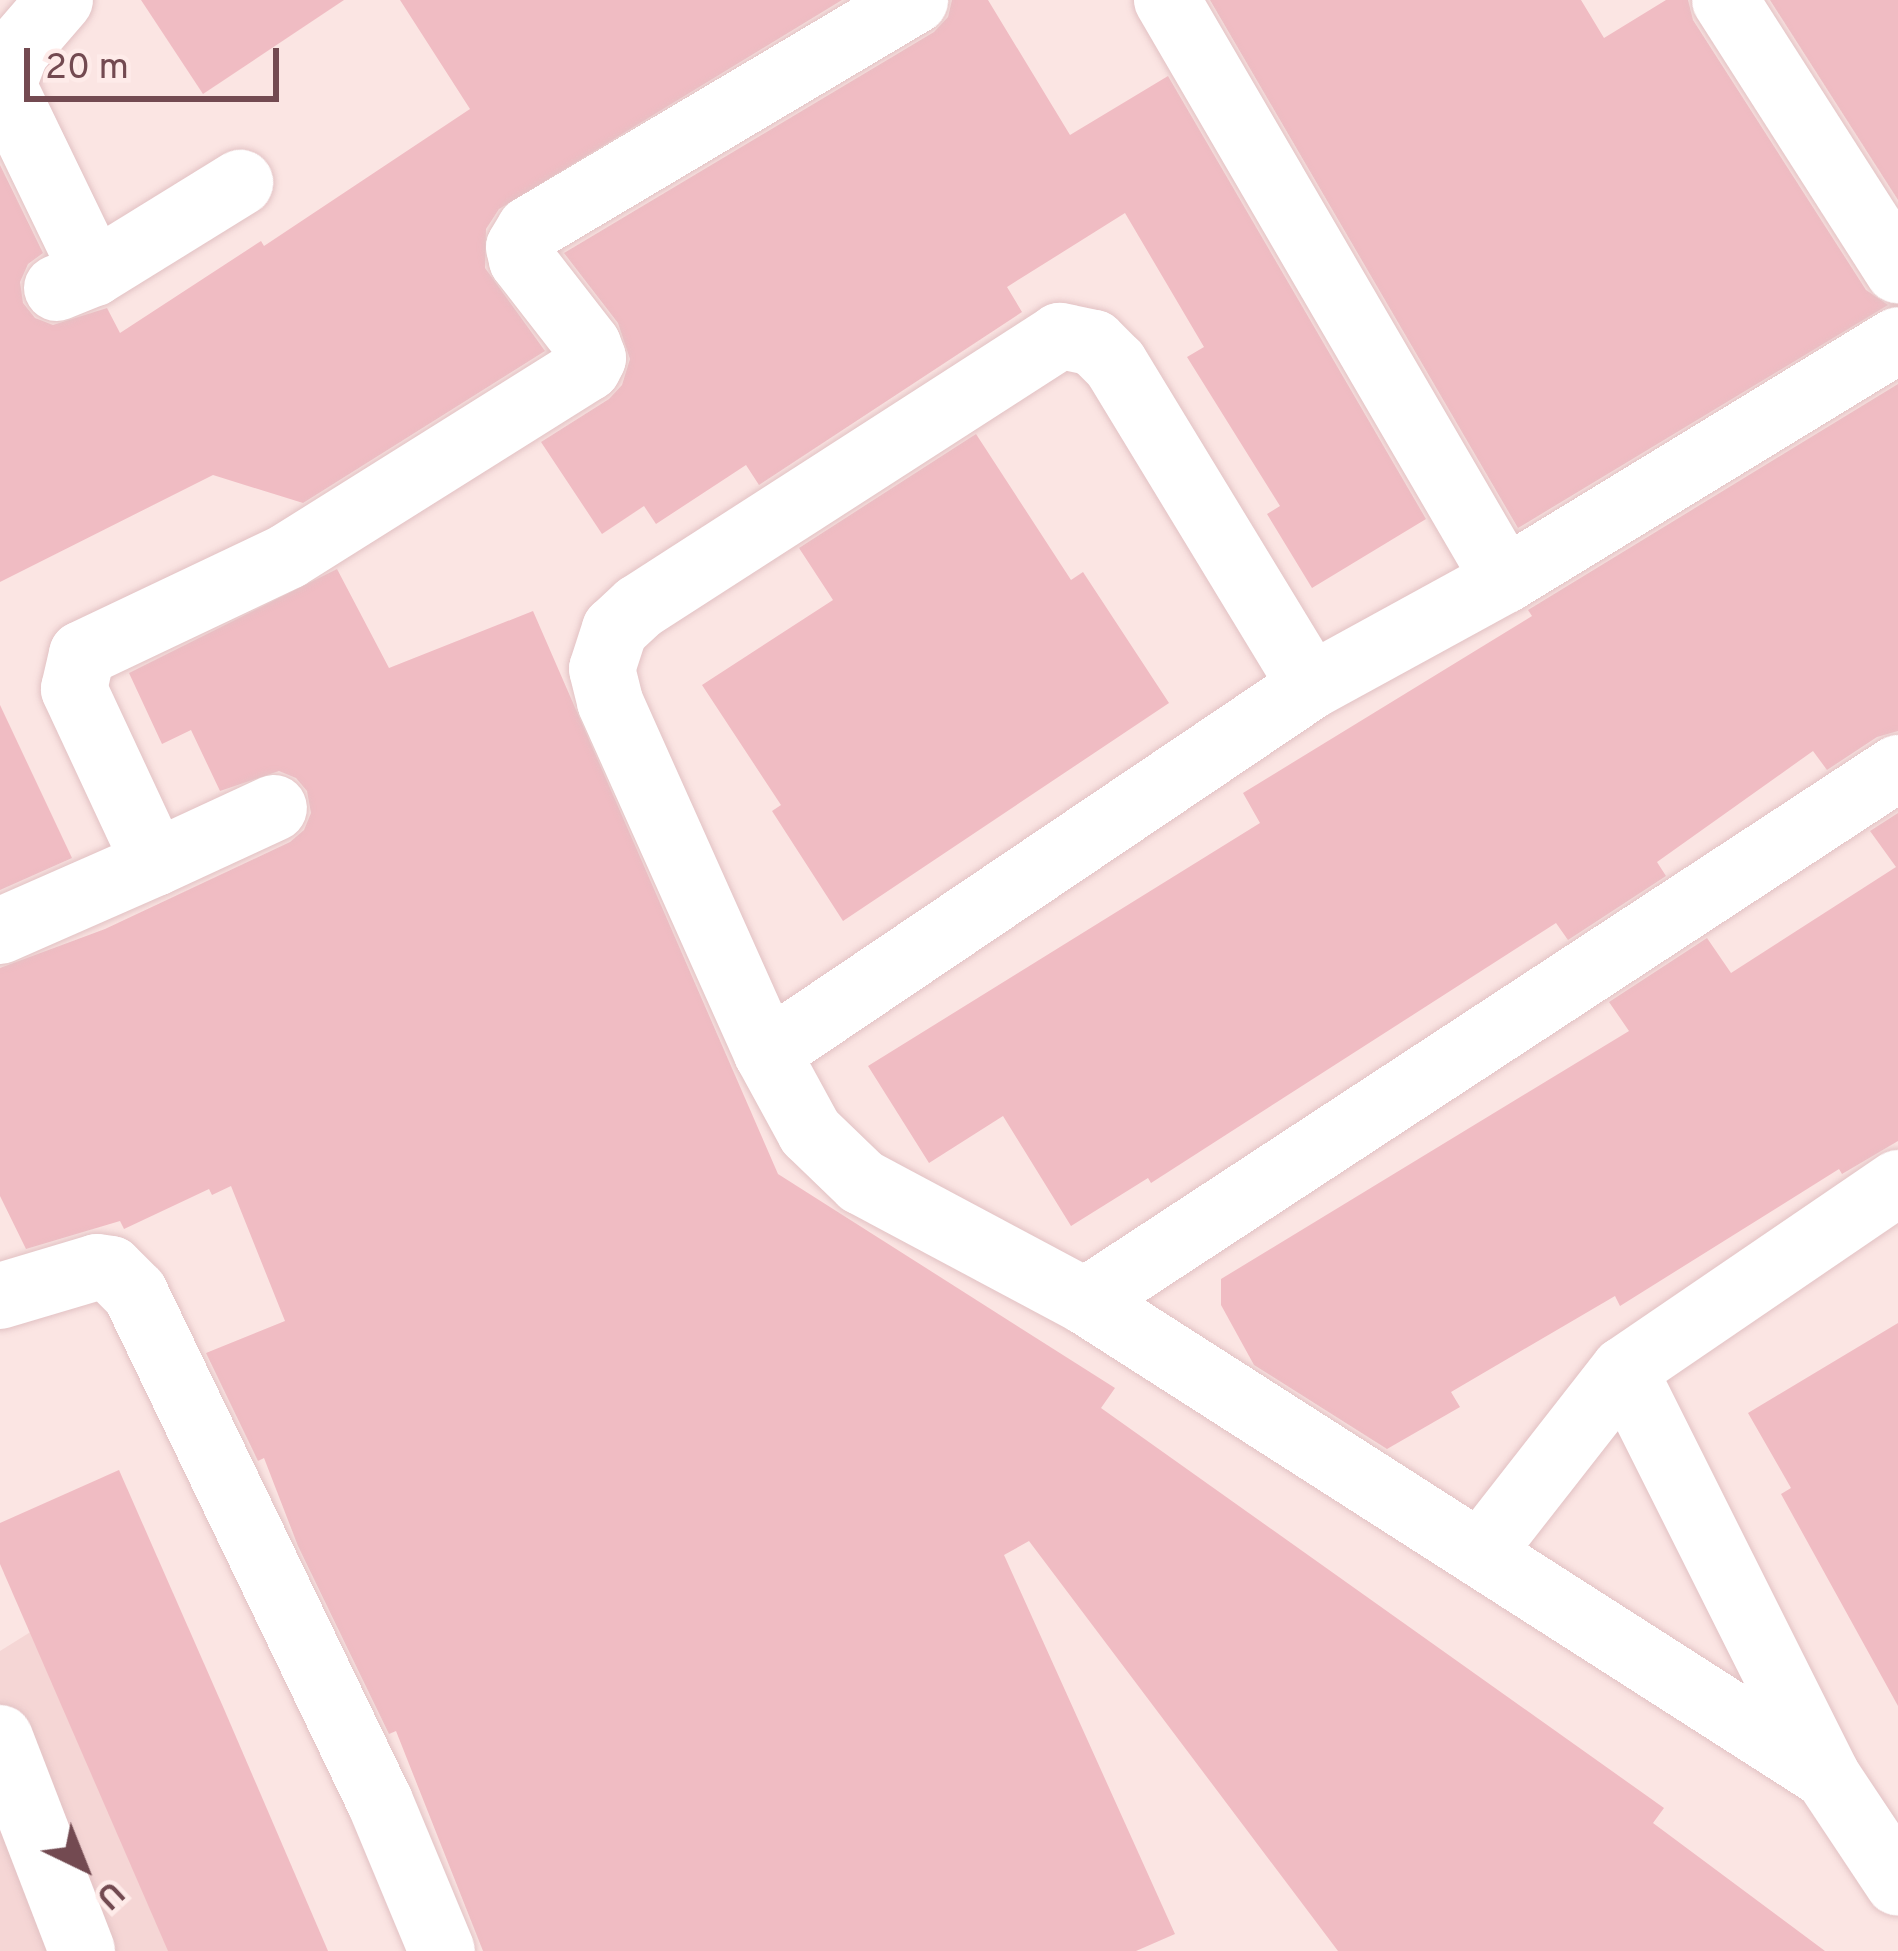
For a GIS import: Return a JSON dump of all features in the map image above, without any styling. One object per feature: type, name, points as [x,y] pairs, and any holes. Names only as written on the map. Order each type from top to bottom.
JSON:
[{"type":"street","points":[[60,0],[16,51],[3,85],[75,280],[240,183]]},
{"type":"street","points":[[155,863],[74,689],[82,654],[288,556],[588,368],[593,358],[588,345],[522,260],[519,247],[530,229],[915,0]]},
{"type":"street","points":[[1167,0],[1505,580]]},
{"type":"street","points":[[1725,0],[1898,270]]},
{"type":"street","points":[[1311,686],[1115,364],[1094,343],[1060,336],[639,607],[615,629],[604,649],[602,669],[610,702],[767,1054],[810,1132],[862,1182],[1085,1300],[1827,1776]]},
{"type":"street","points":[[767,1054],[1311,686],[1505,580],[1898,340]]},
{"type":"street","points":[[1085,1300],[1898,768]]},
{"type":"street","points":[[0,931],[274,808]]},
{"type":"street","points":[[1480,1555],[1624,1370],[1898,1183]]},
{"type":"street","points":[[0,1296],[97,1267],[111,1269],[135,1293],[370,1780],[442,1951]]},
{"type":"street","points":[[1624,1370],[1827,1776],[1898,1883]]},
{"type":"street","points":[[0,1738],[82,1951]]},
{"type":"shaded area","points":[[106,1585],[285,1951],[0,1951],[0,1651]]},
{"type":"building","points":[[141,0],[344,0],[203,94]]},
{"type":"building","points":[[400,0],[842,0],[499,209],[486,229],[485,268],[545,351],[303,503],[213,475],[0,582],[0,165],[43,253],[28,264],[20,282],[23,303],[35,318],[53,325],[107,308],[120,333],[261,241],[264,246],[470,109]]},
{"type":"building","points":[[952,0],[988,0],[1070,135],[1168,76],[1426,519],[1312,588],[1267,514],[1280,506],[1187,357],[1204,347],[1125,213],[1007,287],[1022,312],[759,485],[746,465],[656,524],[644,506],[602,534],[541,442],[609,399],[622,385],[630,359],[618,323],[564,253],[934,32],[948,17]]},
{"type":"building","points":[[1210,0],[1581,0],[1604,38],[1666,0],[1688,0],[1693,20],[1866,290],[1888,305],[1518,528]]},
{"type":"building","points":[[1770,0],[1898,0],[1898,200]]},
{"type":"building","points":[[1898,384],[1898,731],[1877,737],[1827,770],[1813,751],[1657,862],[1666,876],[1568,940],[1556,923],[1151,1183],[1148,1178],[1071,1226],[1003,1116],[929,1163],[868,1066],[1260,823],[1243,793],[1532,616],[1528,610]]},
{"type":"building","points":[[976,434],[1071,580],[1083,572],[1169,703],[843,921],[772,811],[781,805],[702,685],[833,600],[799,548]]},
{"type":"building","points":[[337,569],[389,668],[533,611],[778,1174],[1115,1388],[1101,1408],[1664,1808],[1653,1823],[1825,1951],[1338,1951],[1029,1541],[1004,1555],[1175,1934],[1136,1951],[483,1951],[396,1731],[389,1734],[298,1546],[264,1458],[258,1461],[206,1353],[285,1321],[231,1186],[212,1195],[209,1189],[124,1229],[120,1221],[26,1249],[0,1196],[0,968],[105,929],[290,842],[304,830],[311,813],[307,791],[296,778],[279,771],[220,791],[191,730],[162,744],[129,673]]},
{"type":"building","points":[[0,705],[72,858],[0,890]]},
{"type":"building","points":[[1898,813],[1898,1141],[1842,1174],[1839,1169],[1620,1306],[1615,1296],[1451,1392],[1460,1407],[1387,1449],[1254,1365],[1221,1305],[1221,1279],[1629,1031],[1609,1002],[1707,938],[1731,973],[1896,867],[1870,831]]},
{"type":"building","points":[[1898,1323],[1898,1706],[1781,1494],[1791,1488],[1748,1413]]},
{"type":"building","points":[[119,1470],[328,1951],[168,1951],[0,1564],[0,1523]]}]
